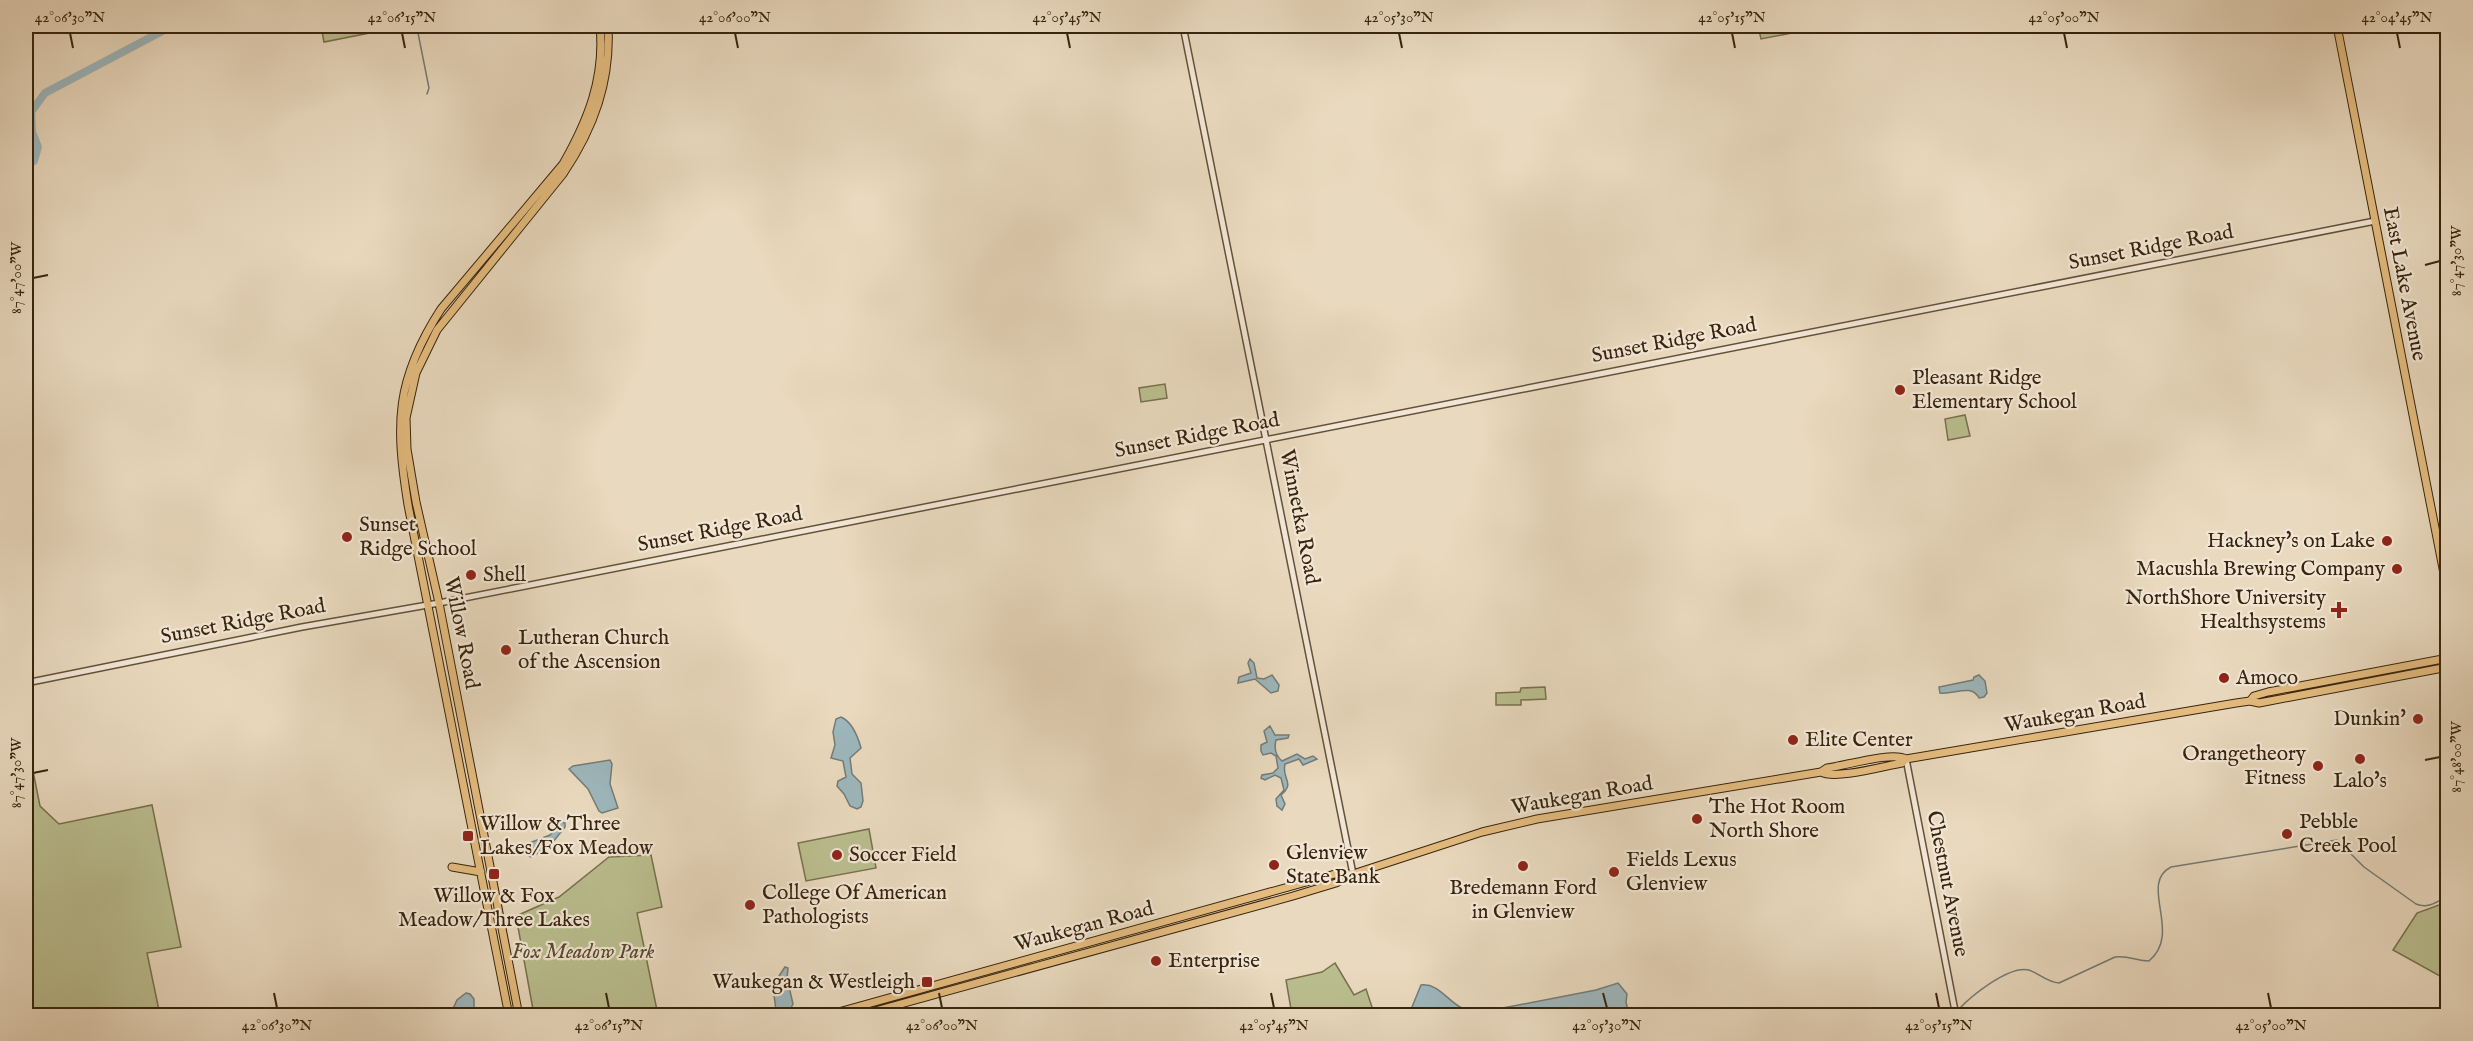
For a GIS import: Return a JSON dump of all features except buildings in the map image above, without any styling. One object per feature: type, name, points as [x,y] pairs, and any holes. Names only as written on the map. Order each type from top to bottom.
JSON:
[{"type":"main road","name":"Willow Road","points":[[509,1016],[408,505],[400,458],[399,411],[408,376],[421,344],[441,309],[562,164],[578,138],[593,103],[600,63],[600,26]]},
{"type":"main road","name":"Willow Road","points":[[519,1016],[407,449],[406,418],[416,373],[437,330],[580,150],[598,109],[605,84],[609,42],[608,26]]},
{"type":"main road","name":"East Lake Avenue","points":[[2337,26],[2447,585],[2448,605]]},
{"type":"main road","name":"Waukegan Road","points":[[2250,701],[2254,696],[2268,692],[2439,660],[2448,656]]},
{"type":"main road","name":"Waukegan Road","points":[[857,1016],[1293,896],[1482,832],[1537,819],[1821,772],[1827,768],[1888,758],[1901,756],[1906,759],[2250,701],[2259,703],[2445,668]]},
{"type":"main road","points":[[452,867],[481,872]]},
{"type":"main road","name":"Waukegan Road","points":[[824,1016],[1335,874],[1353,874]]},
{"type":"main road","points":[[1011,964],[1014,973]]},
{"type":"street","name":"Winnetka Road","points":[[1183,26],[1353,874]]},
{"type":"street","name":"Sunset Ridge Road","points":[[26,683],[2375,221]]},
{"type":"street","name":"Chestnut Avenue","points":[[1906,759],[1956,1016]]},
{"type":"green space","points":[[321,26],[405,26],[324,42]]},
{"type":"green space","points":[[1758,26],[1828,26],[1761,39]]},
{"type":"green space","points":[[1165,384],[1167,398],[1141,402],[1139,388]]},
{"type":"green space","points":[[1965,415],[1970,436],[1948,440],[1945,419]]},
{"type":"green space","points":[[1545,687],[1546,699],[1521,700],[1521,705],[1496,705],[1496,693],[1520,692],[1521,688]]},
{"type":"green space","points":[[26,736],[40,806],[59,824],[152,805],[181,947],[147,953],[160,1015],[26,1015]]},
{"type":"green space","name":"Soccer Field","points":[[869,829],[876,868],[806,881],[798,843]]},
{"type":"green space","name":"Fox Meadow Park","points":[[651,855],[662,907],[637,913],[658,1015],[534,1015],[516,916],[559,897],[609,857]]},
{"type":"green space","points":[[2447,902],[2447,980],[2393,950],[2417,913]]},
{"type":"green space","points":[[1335,963],[1354,995],[1366,989],[1373,1010],[1381,1015],[1292,1015],[1286,980],[1322,972]]},
{"type":"water","points":[[1250,659],[1254,663],[1257,678],[1264,679],[1272,675],[1279,685],[1278,691],[1271,693],[1255,679],[1238,683],[1239,677],[1251,673],[1248,663]]},
{"type":"water","points":[[1979,675],[1985,681],[1987,693],[1984,697],[1979,698],[1972,691],[1967,690],[1940,693],[1939,687],[1973,680]]},
{"type":"water","points":[[841,717],[851,726],[861,748],[850,758],[852,774],[861,783],[863,801],[861,807],[857,809],[850,806],[837,786],[838,781],[846,777],[843,761],[831,758],[835,745],[833,732],[836,719]]},
{"type":"water","points":[[1270,726],[1275,735],[1289,735],[1288,738],[1276,740],[1276,751],[1282,761],[1297,754],[1305,759],[1313,756],[1317,759],[1303,765],[1299,759],[1285,764],[1288,783],[1285,791],[1281,795],[1285,804],[1282,810],[1277,806],[1276,799],[1284,790],[1281,778],[1275,775],[1265,780],[1261,778],[1262,775],[1273,773],[1278,768],[1276,756],[1271,753],[1263,755],[1261,751],[1261,745],[1267,742],[1264,731]]},
{"type":"water","points":[[610,760],[612,764],[610,784],[618,808],[602,813],[588,789],[569,769],[573,766]]},
{"type":"water","points":[[561,822],[565,823],[565,827],[549,847],[531,857],[523,851],[524,845],[550,835]]},
{"type":"water","points":[[785,967],[788,968],[787,978],[793,1004],[790,1010],[780,1015],[776,1010],[774,995],[782,988],[779,976]]},
{"type":"water","points":[[1618,983],[1627,994],[1629,1015],[1415,1016],[1412,1007],[1421,985],[1433,987],[1462,1008],[1482,1012],[1596,990]]},
{"type":"water","points":[[466,993],[474,999],[474,1015],[450,1015],[457,1000]]},
{"type":"waterway","points":[[26,162],[34,161],[38,147],[32,132],[31,112],[45,93],[172,26]]},
{"type":"waterway","points":[[418,33],[429,88],[427,94]]},
{"type":"waterway","points":[[1958,1010],[1991,983],[2011,972],[2029,970],[2059,983],[2115,957],[2149,961],[2158,950],[2162,937],[2158,885],[2162,875],[2171,867],[2337,840],[2364,867],[2416,904],[2428,905],[2448,896]]},
{"type":"place","name":"Pleasant Ridge Elementary School","points":[[1900,390]]},
{"type":"place","name":"Sunset Ridge School","points":[[347,537]]},
{"type":"place","name":"Hackney's on Lake","points":[[2387,541]]},
{"type":"place","name":"Macushla Brewing Company","points":[[2397,569]]},
{"type":"place","name":"Shell","points":[[471,575]]},
{"type":"place","name":"NorthShore University Healthsystems","points":[[2339,610]]},
{"type":"place","name":"Lutheran Church of the Ascension","points":[[506,650]]},
{"type":"place","name":"Amoco","points":[[2224,678]]},
{"type":"place","name":"Dunkin'","points":[[2418,719]]},
{"type":"place","name":"Elite Center","points":[[1793,740]]},
{"type":"place","name":"Lalo's","points":[[2360,759]]},
{"type":"place","name":"Orangetheory Fitness","points":[[2318,766]]},
{"type":"place","name":"The Hot Room North Shore","points":[[1697,819]]},
{"type":"place","name":"Pebble Creek Pool","points":[[2287,834]]},
{"type":"place","name":"Willow & Three Lakes/Fox Meadow","points":[[468,836]]},
{"type":"place","name":"Soccer Field","points":[[837,855]]},
{"type":"place","name":"Glenview State Bank","points":[[1274,865]]},
{"type":"place","name":"Bredemann Ford in Glenview","points":[[1523,866]]},
{"type":"place","name":"Fields Lexus Glenview","points":[[1614,872]]},
{"type":"place","name":"Willow & Fox Meadow/Three Lakes","points":[[494,874]]},
{"type":"place","name":"College Of American Pathologists","points":[[750,905]]},
{"type":"place","name":"Enterprise","points":[[1156,961]]},
{"type":"place","name":"Waukegan & Westleigh","points":[[927,982]]}]
